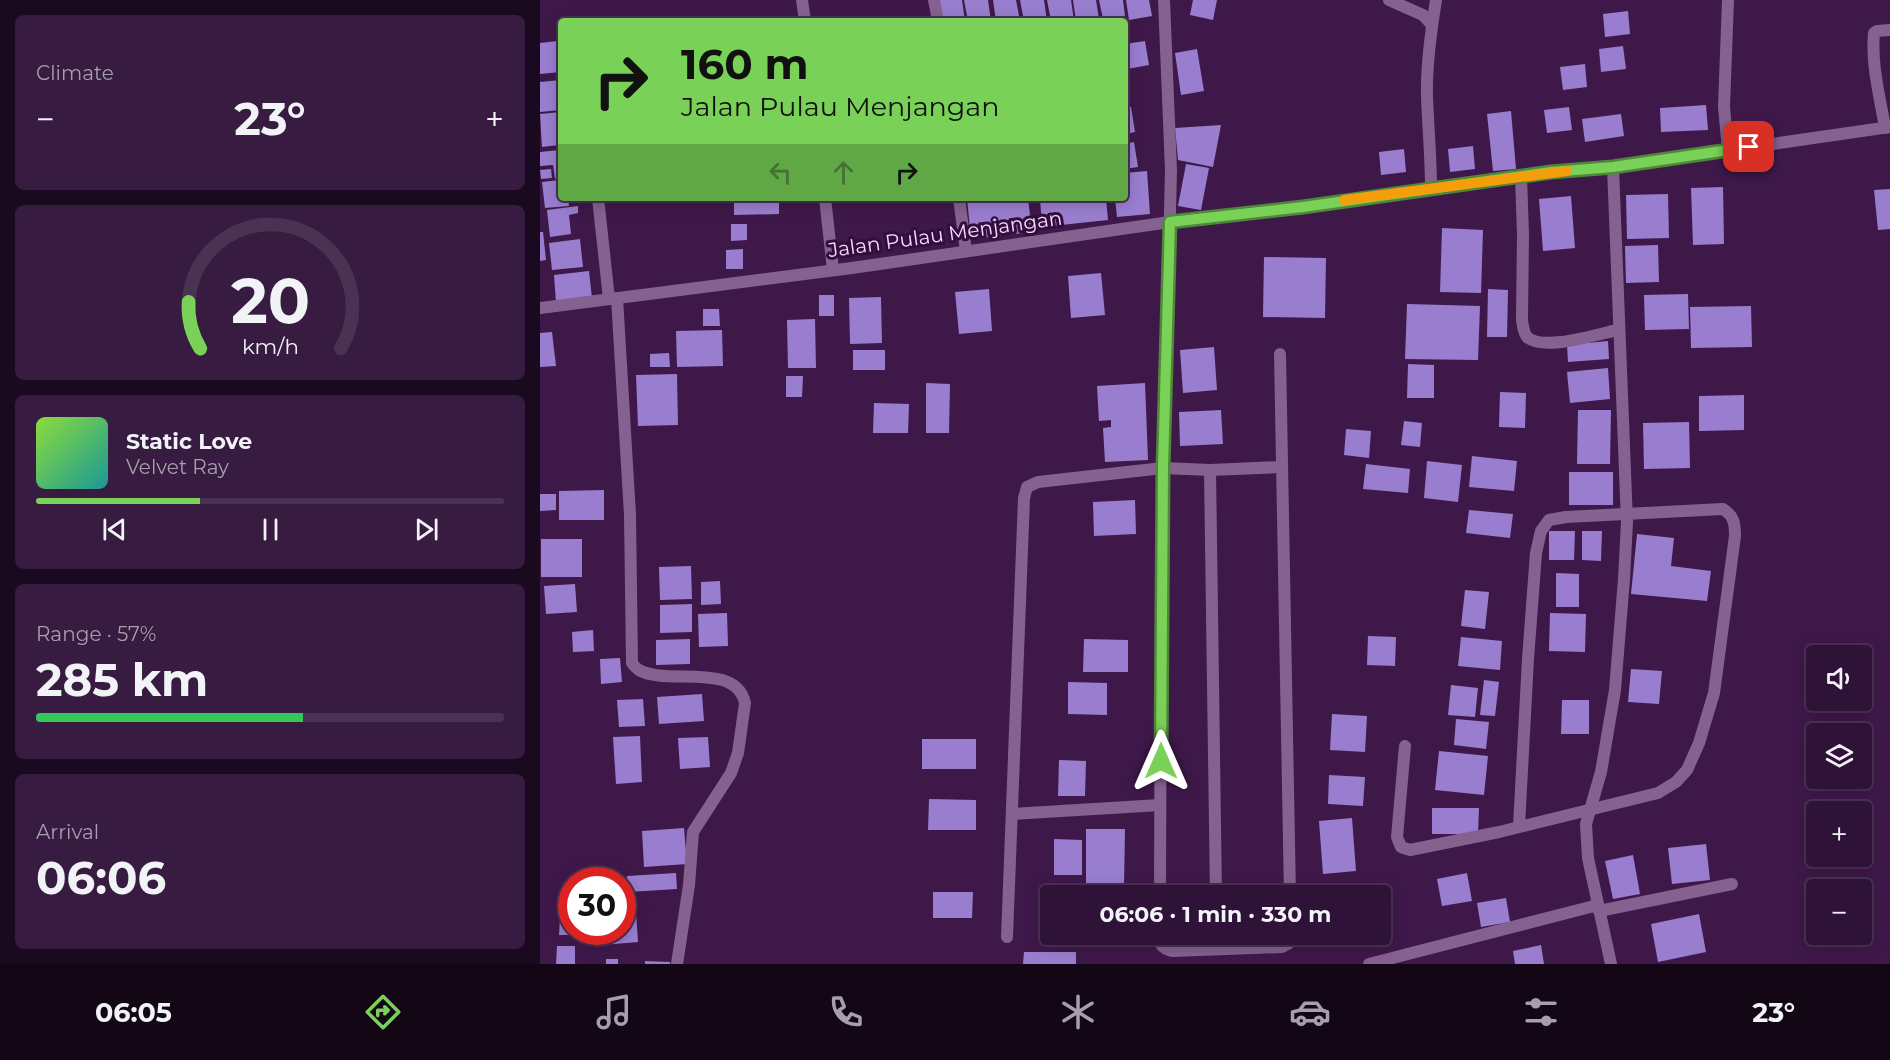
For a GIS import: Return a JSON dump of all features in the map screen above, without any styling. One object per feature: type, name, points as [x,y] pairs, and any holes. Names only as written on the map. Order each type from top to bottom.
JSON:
[{"type":"street","points":[[802,0],[805,18]]},
{"type":"street","points":[[934,0],[937,18]]},
{"type":"street","points":[[1160,885],[1163,468],[1171,170],[1164,0]]},
{"type":"street","points":[[1389,0],[1423,15],[1432,25]]},
{"type":"street","points":[[1431,188],[1427,96],[1436,0]]},
{"type":"street","points":[[1728,0],[1724,107],[1728,150]]},
{"type":"street","points":[[1888,128],[1873,41],[1877,30],[1890,30]]},
{"type":"street","name":"Jalan Pulau Menjangan","points":[[540,308],[833,270],[1170,222],[1292,208],[1521,176],[1613,167],[1888,128]]},
{"type":"street","points":[[1611,964],[1586,840],[1586,824],[1604,760],[1615,690],[1627,514],[1613,167]]},
{"type":"street","points":[[1521,176],[1524,332],[1528,337],[1547,343],[1618,330]]},
{"type":"street","points":[[598,201],[613,298],[630,515],[632,663],[639,670],[656,674],[718,679],[734,685],[743,694],[745,703],[738,753],[731,773],[693,832],[677,964]]},
{"type":"street","points":[[825,201],[833,270]]},
{"type":"street","points":[[959,201],[966,251]]},
{"type":"street","points":[[1280,354],[1290,885]]},
{"type":"street","points":[[1007,937],[1024,498],[1027,487],[1038,483],[1163,468],[1210,470],[1281,467]]},
{"type":"street","points":[[1210,470],[1216,885]]},
{"type":"street","points":[[1405,747],[1397,837],[1401,847],[1406,849],[1416,850],[1590,810],[1658,793],[1676,782],[1687,770],[1699,743],[1714,693],[1734,536],[1735,523],[1731,514],[1723,509],[1566,517],[1549,520],[1541,531],[1536,553],[1528,658],[1519,826]]},
{"type":"street","points":[[1013,814],[1160,805]]},
{"type":"street","points":[[1369,964],[1599,908],[1732,884]]},
{"type":"street","points":[[1161,945],[1164,949],[1172,951],[1282,947],[1285,945]]},
{"type":"building","points":[[938,0],[962,0],[965,18],[941,18]]},
{"type":"building","points":[[964,0],[988,0],[991,18],[967,18]]},
{"type":"building","points":[[993,0],[1016,0],[1019,18],[996,18]]},
{"type":"building","points":[[1020,0],[1044,0],[1047,18],[1023,18]]},
{"type":"building","points":[[1047,0],[1071,0],[1074,18],[1050,18]]},
{"type":"building","points":[[1073,0],[1096,0],[1099,18],[1076,18]]},
{"type":"building","points":[[1099,0],[1123,0],[1125,16],[1103,18]]},
{"type":"building","points":[[1126,0],[1149,0],[1152,16],[1129,20]]},
{"type":"building","points":[[1193,0],[1217,0],[1213,20],[1190,15]]},
{"type":"building","points":[[1628,11],[1630,34],[1605,37],[1603,14]]},
{"type":"building","points":[[557,41],[558,72],[540,74],[540,43]]},
{"type":"building","points":[[1145,41],[1149,65],[1128,69],[1128,44]]},
{"type":"building","points":[[1623,46],[1626,69],[1601,72],[1599,49]]},
{"type":"building","points":[[1197,49],[1204,91],[1181,95],[1175,53]]},
{"type":"building","points":[[1585,64],[1587,87],[1563,90],[1560,67]]},
{"type":"building","points":[[558,80],[558,110],[540,112],[540,82]]},
{"type":"building","points":[[1706,105],[1708,130],[1661,132],[1660,108]]},
{"type":"building","points":[[1131,107],[1135,132],[1128,133],[1128,108]]},
{"type":"building","points":[[1569,107],[1572,130],[1547,133],[1544,110]]},
{"type":"building","points":[[1511,111],[1516,169],[1493,171],[1487,114]]},
{"type":"building","points":[[558,112],[558,145],[542,147],[540,114]]},
{"type":"building","points":[[1621,114],[1624,136],[1585,142],[1582,119]]},
{"type":"building","points":[[1221,125],[1213,167],[1178,160],[1175,128]]},
{"type":"building","points":[[1134,142],[1138,167],[1128,169],[1128,143]]},
{"type":"building","points":[[1473,146],[1475,169],[1450,172],[1448,149]]},
{"type":"building","points":[[1404,149],[1406,172],[1381,175],[1379,152]]},
{"type":"building","points":[[558,150],[558,178],[555,179],[553,165],[540,166],[540,152]]},
{"type":"building","points":[[1186,164],[1209,168],[1201,210],[1178,206]]},
{"type":"building","points":[[551,169],[552,178],[541,179],[540,170]]},
{"type":"building","points":[[1147,171],[1150,214],[1117,217],[1115,201],[1128,201],[1128,173]]},
{"type":"building","points":[[558,180],[558,201],[568,201],[569,206],[545,208],[542,182]]},
{"type":"building","points":[[1723,187],[1724,244],[1693,245],[1691,188]]},
{"type":"building","points":[[1890,189],[1890,229],[1878,230],[1874,190]]},
{"type":"building","points":[[1668,194],[1669,238],[1627,239],[1626,195]]},
{"type":"building","points":[[1571,196],[1575,248],[1543,251],[1539,199]]},
{"type":"building","points":[[734,201],[779,201],[779,214],[734,215]]},
{"type":"building","points":[[967,201],[1028,201],[1032,232],[971,239]]},
{"type":"building","points":[[1040,201],[1106,201],[1108,220],[1042,227]]},
{"type":"building","points":[[578,206],[578,213],[569,215],[571,234],[550,237],[547,210]]},
{"type":"building","points":[[731,224],[747,224],[747,240],[731,241]]},
{"type":"building","points":[[1442,228],[1483,230],[1481,293],[1440,292]]},
{"type":"building","points":[[540,232],[543,232],[546,260],[540,261]]},
{"type":"building","points":[[580,239],[583,267],[552,270],[549,243]]},
{"type":"building","points":[[1658,245],[1659,282],[1626,283],[1625,246]]},
{"type":"building","points":[[743,249],[743,269],[726,269],[726,250]]},
{"type":"building","points":[[1264,257],[1326,258],[1325,318],[1263,317]]},
{"type":"building","points":[[589,271],[592,298],[556,302],[554,275]]},
{"type":"building","points":[[1101,273],[1105,315],[1071,318],[1068,276]]},
{"type":"building","points":[[989,289],[992,331],[959,334],[955,292]]},
{"type":"building","points":[[1488,289],[1508,290],[1507,337],[1487,337]]},
{"type":"building","points":[[1688,294],[1689,329],[1645,330],[1644,295]]},
{"type":"building","points":[[819,295],[834,295],[834,316],[819,316]]},
{"type":"building","points":[[881,297],[882,343],[850,344],[849,298]]},
{"type":"building","points":[[1407,304],[1480,306],[1478,360],[1405,359]]},
{"type":"building","points":[[1751,306],[1752,347],[1691,348],[1690,307]]},
{"type":"building","points":[[703,309],[719,309],[720,326],[703,326]]},
{"type":"building","points":[[815,319],[816,368],[788,368],[787,320]]},
{"type":"building","points":[[722,330],[723,366],[677,367],[676,331]]},
{"type":"building","points":[[552,332],[556,366],[540,367],[540,333]]},
{"type":"building","points":[[1608,341],[1609,359],[1568,362],[1567,345]]},
{"type":"building","points":[[1214,347],[1217,390],[1183,393],[1180,350]]},
{"type":"building","points":[[853,350],[885,350],[885,370],[853,370]]},
{"type":"building","points":[[669,353],[670,367],[650,367],[650,354]]},
{"type":"building","points":[[1408,364],[1434,365],[1434,398],[1407,398]]},
{"type":"building","points":[[1608,368],[1610,399],[1570,403],[1567,372]]},
{"type":"building","points":[[677,374],[678,425],[638,426],[636,375]]},
{"type":"building","points":[[786,376],[803,376],[802,397],[786,397]]},
{"type":"building","points":[[926,383],[950,384],[949,433],[926,433]]},
{"type":"building","points":[[1145,383],[1148,460],[1105,462],[1103,428],[1111,427],[1111,420],[1099,421],[1097,386]]},
{"type":"building","points":[[1500,392],[1526,393],[1525,428],[1499,427]]},
{"type":"building","points":[[1744,395],[1744,430],[1699,431],[1699,396]]},
{"type":"building","points":[[874,403],[909,404],[908,433],[873,433]]},
{"type":"building","points":[[1221,410],[1223,444],[1180,446],[1179,412]]},
{"type":"building","points":[[1578,410],[1611,410],[1610,464],[1577,464]]},
{"type":"building","points":[[1404,421],[1422,423],[1420,447],[1401,445]]},
{"type":"building","points":[[1689,422],[1690,468],[1644,469],[1643,423]]},
{"type":"building","points":[[1346,429],[1371,431],[1369,458],[1344,455]]},
{"type":"building","points":[[1472,456],[1517,461],[1514,491],[1469,487]]},
{"type":"building","points":[[1427,461],[1462,465],[1458,502],[1424,498]]},
{"type":"building","points":[[1366,464],[1410,469],[1408,493],[1363,489]]},
{"type":"building","points":[[1569,472],[1613,472],[1613,505],[1569,505]]},
{"type":"building","points":[[604,490],[604,520],[559,520],[559,491]]},
{"type":"building","points":[[540,494],[556,494],[556,510],[540,511]]},
{"type":"building","points":[[1135,500],[1136,534],[1094,536],[1093,502]]},
{"type":"building","points":[[1469,510],[1513,514],[1510,538],[1466,533]]},
{"type":"building","points":[[1549,531],[1575,531],[1574,560],[1549,560]]},
{"type":"building","points":[[1582,531],[1602,531],[1601,561],[1582,560]]},
{"type":"building","points":[[1637,534],[1674,538],[1671,566],[1711,571],[1707,601],[1631,594]]},
{"type":"building","points":[[541,539],[582,539],[582,577],[541,577]]},
{"type":"building","points":[[691,566],[692,599],[660,600],[659,567]]},
{"type":"building","points":[[1556,573],[1579,574],[1579,607],[1556,607]]},
{"type":"building","points":[[720,581],[721,604],[701,605],[701,582]]},
{"type":"building","points":[[575,584],[577,612],[546,614],[544,586]]},
{"type":"building","points":[[1465,590],[1489,592],[1485,629],[1461,626]]},
{"type":"building","points":[[692,604],[692,632],[660,633],[660,605]]},
{"type":"building","points":[[727,613],[728,646],[699,647],[698,614]]},
{"type":"building","points":[[1550,613],[1586,614],[1585,652],[1549,651]]},
{"type":"building","points":[[593,630],[594,651],[573,652],[572,632]]},
{"type":"building","points":[[1368,636],[1396,637],[1395,666],[1367,665]]},
{"type":"building","points":[[1461,637],[1502,641],[1500,670],[1458,666]]},
{"type":"building","points":[[690,639],[690,664],[656,665],[656,640]]},
{"type":"building","points":[[1084,639],[1128,640],[1128,672],[1083,672]]},
{"type":"building","points":[[620,658],[622,682],[601,684],[600,659]]},
{"type":"building","points":[[1631,669],[1662,671],[1659,704],[1628,702]]},
{"type":"building","points":[[1484,680],[1499,682],[1495,716],[1480,715]]},
{"type":"building","points":[[1068,682],[1107,683],[1107,715],[1068,714]]},
{"type":"building","points":[[1451,685],[1478,688],[1475,717],[1448,715]]},
{"type":"building","points":[[702,694],[704,721],[659,724],[657,697]]},
{"type":"building","points":[[643,699],[645,726],[619,727],[617,700]]},
{"type":"building","points":[[1562,700],[1589,700],[1589,734],[1561,734]]},
{"type":"building","points":[[1332,714],[1367,716],[1365,752],[1330,750]]},
{"type":"building","points":[[1456,719],[1489,722],[1486,749],[1454,745]]},
{"type":"building","points":[[640,736],[642,782],[616,784],[613,737]]},
{"type":"building","points":[[708,737],[710,767],[680,769],[678,738]]},
{"type":"building","points":[[922,739],[976,739],[976,769],[922,769]]},
{"type":"building","points":[[1439,751],[1488,756],[1484,795],[1435,790]]},
{"type":"building","points":[[1059,760],[1086,761],[1085,796],[1058,796]]},
{"type":"building","points":[[1329,775],[1365,777],[1363,806],[1328,804]]},
{"type":"building","points":[[929,799],[976,800],[976,830],[928,830]]},
{"type":"building","points":[[1432,808],[1479,808],[1478,834],[1432,834]]},
{"type":"building","points":[[1352,818],[1356,871],[1323,874],[1319,821]]},
{"type":"building","points":[[684,828],[687,864],[644,867],[642,831]]},
{"type":"building","points":[[1086,829],[1125,829],[1124,885],[1086,885]]},
{"type":"building","points":[[1054,839],[1082,840],[1082,875],[1054,875]]},
{"type":"building","points":[[1706,844],[1710,880],[1672,884],[1668,848]]},
{"type":"building","points":[[1633,855],[1640,894],[1613,899],[1605,861]]},
{"type":"building","points":[[676,873],[677,889],[636,892],[636,875]]},
{"type":"building","points":[[1467,873],[1472,901],[1442,906],[1437,879]]},
{"type":"building","points":[[933,892],[973,892],[972,918],[933,918]]},
{"type":"building","points":[[1506,898],[1510,922],[1481,927],[1477,903]]},
{"type":"building","points":[[636,912],[638,942],[636,942]]},
{"type":"building","points":[[1699,914],[1706,952],[1658,962],[1651,924]]},
{"type":"building","points":[[1541,945],[1544,964],[1515,964],[1513,951]]},
{"type":"building","points":[[557,946],[575,946],[575,964],[556,964]]},
{"type":"building","points":[[1024,952],[1076,952],[1076,964],[1023,964]]},
{"type":"building","points":[[606,959],[618,959],[618,964],[606,964]]},
{"type":"building","points":[[645,961],[670,962],[670,964],[645,964]]},
{"type":"slow traffic","points":[[1344,200],[1567,171]]},
{"type":"route","points":[[1161,761],[1161,586],[1170,222],[1303,207],[1551,172],[1613,167],[1749,147]]}]
